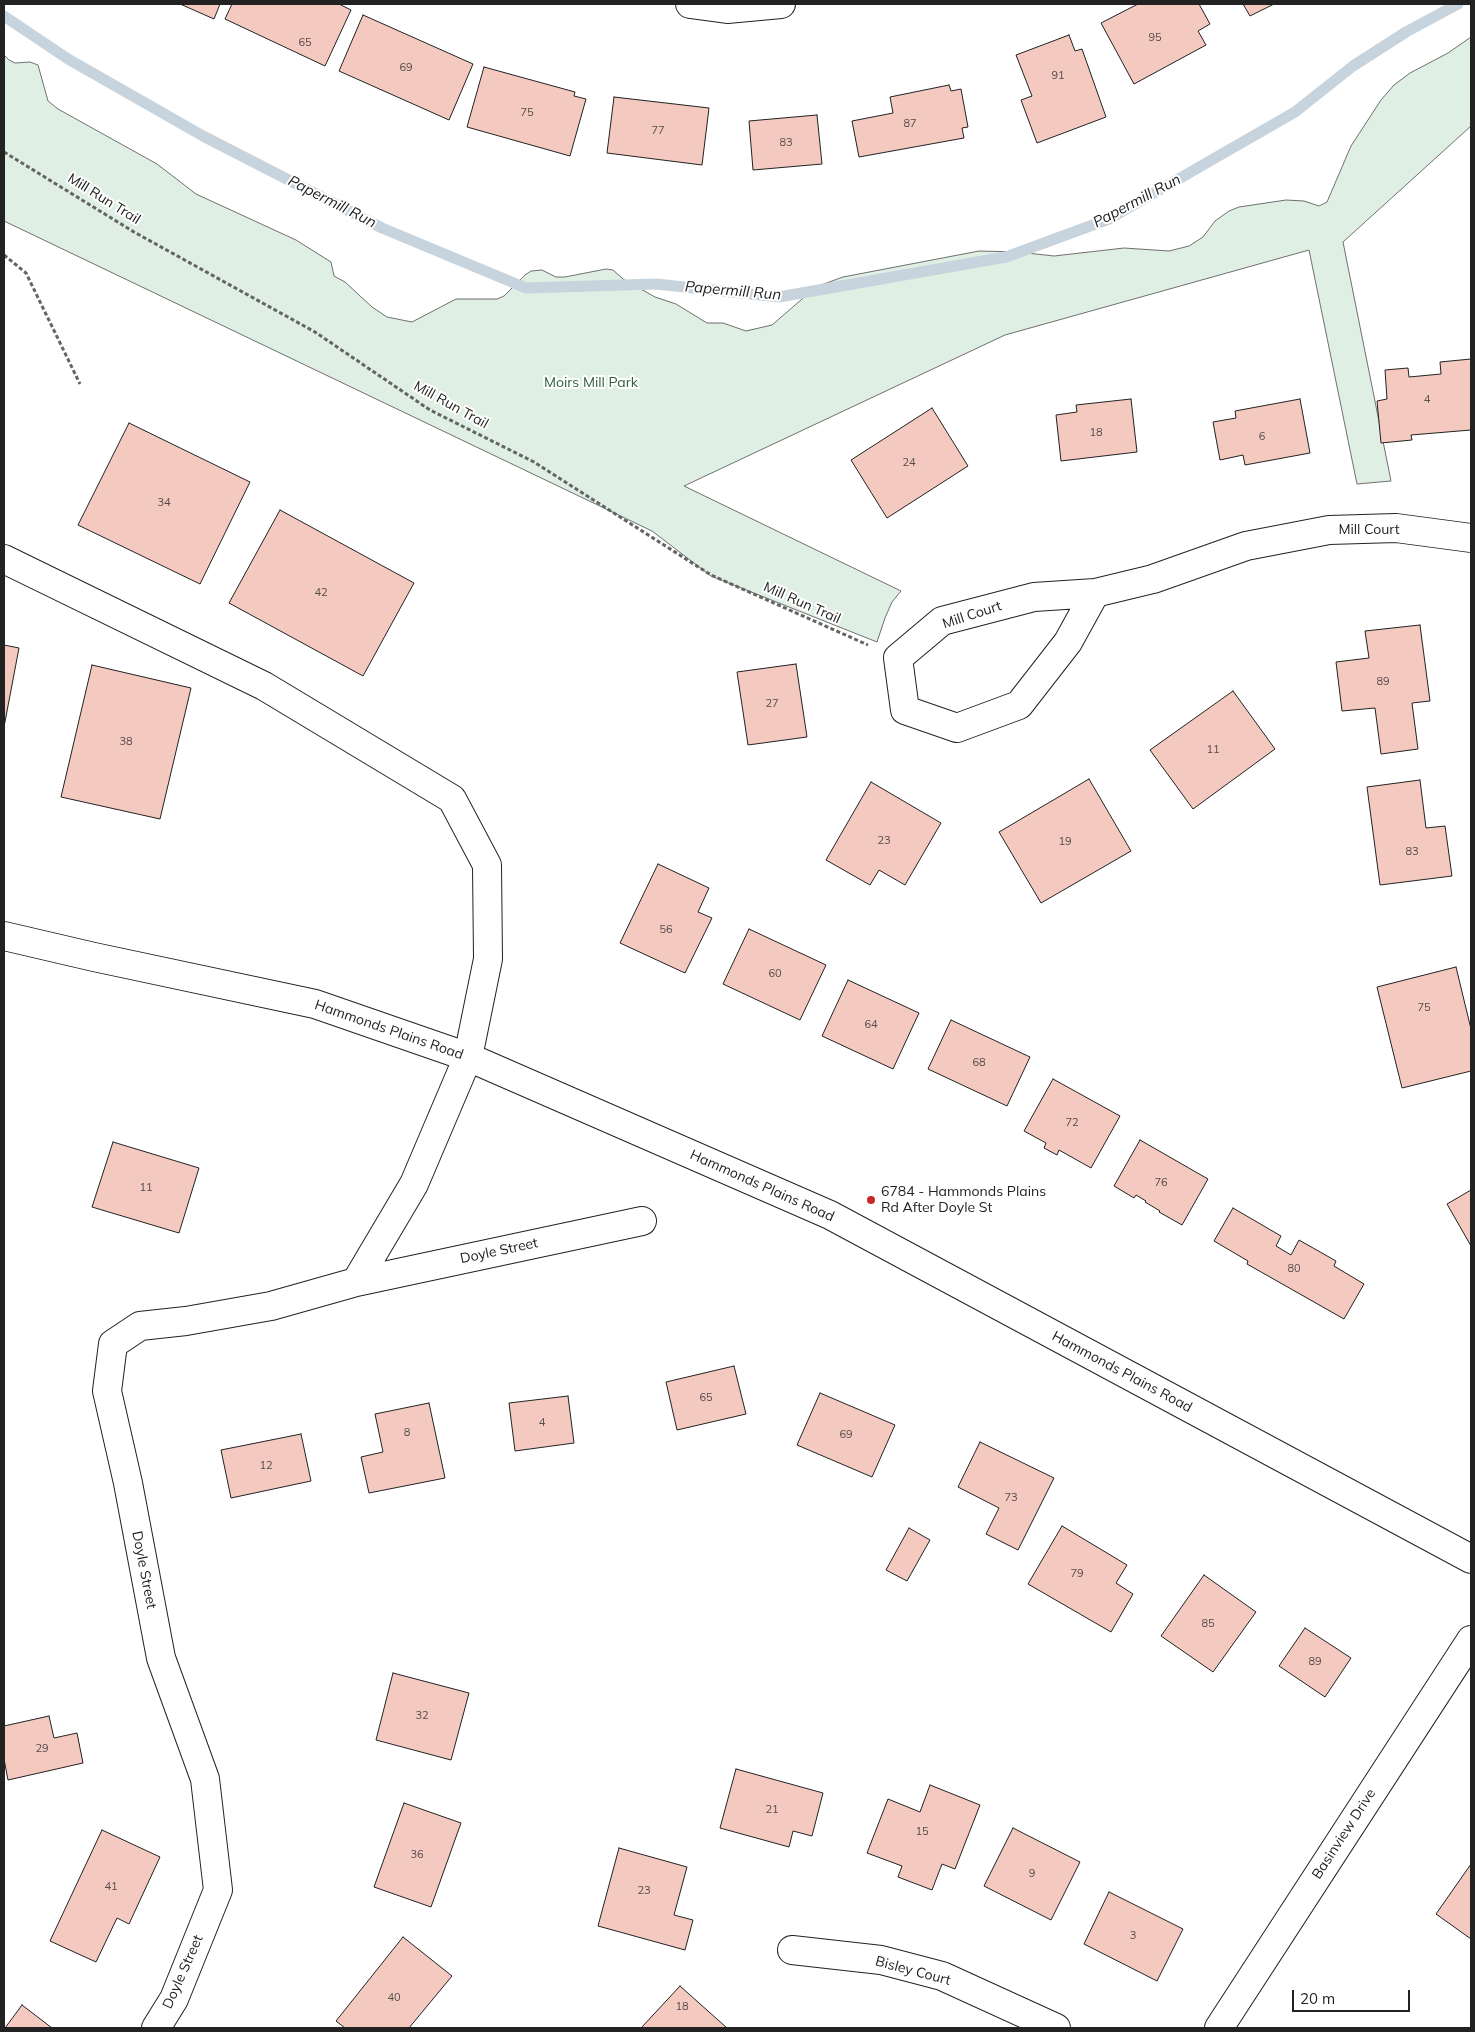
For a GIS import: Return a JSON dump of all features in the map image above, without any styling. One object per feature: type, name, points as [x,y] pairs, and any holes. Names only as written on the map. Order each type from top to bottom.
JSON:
[{"type":"street","points":[[690,4],[727,9],[781,4]]},
{"type":"street","name":"Mill Court","points":[[898,658],[942,621],[1034,597],[1095,593],[1153,579],[1246,546],[1329,530],[1396,528],[1471,538]]},
{"type":"street","points":[[4,559],[264,686],[452,799],[486,865],[488,959],[468,1057],[414,1184],[356,1282]]},
{"type":"street","points":[[898,658],[905,710],[956,728],[1019,704],[1068,642],[1095,593]]},
{"type":"street","name":"Hammonds Plains Road","points":[[4,936],[315,1004],[468,1057],[830,1215],[1471,1559]]},
{"type":"street","name":"Doyle Street","points":[[156,2028],[174,1999],[218,1890],[205,1779],[161,1658],[128,1483],[107,1391],[113,1344],[140,1326],[186,1322],[270,1306],[356,1282],[642,1221]]},
{"type":"street","name":"Basinview Drive","points":[[1219,2028],[1471,1640]]},
{"type":"street","name":"Bisley Court","points":[[792,1950],[880,1960],[942,1976],[1056,2028]]},
{"type":"path","name":"Mill Run Trail","points":[[4,152],[134,232],[315,332],[430,410],[534,462],[711,575],[898,658]]},
{"type":"path","points":[[4,255],[26,273],[80,384]]},
{"type":"green space","name":"Moirs Mill Park","points":[[1471,37],[1471,126],[1343,242],[1391,481],[1357,484],[1309,250],[1005,335],[684,486],[901,591],[892,602],[877,642],[711,576],[652,531],[4,221],[4,55],[15,63],[30,62],[38,65],[48,101],[58,109],[157,164],[196,194],[296,240],[331,262],[334,276],[345,282],[372,307],[387,317],[412,322],[456,299],[497,299],[504,296],[531,271],[542,270],[556,277],[565,277],[606,269],[613,270],[623,279],[655,297],[676,304],[707,323],[723,323],[746,331],[772,325],[809,293],[821,285],[843,277],[979,251],[1018,252],[1054,256],[1124,248],[1169,251],[1189,246],[1203,237],[1215,221],[1229,211],[1239,207],[1286,200],[1304,201],[1319,206],[1327,202],[1351,146],[1381,100],[1394,85],[1410,73],[1448,53]]},
{"type":"building","points":[[180,4],[220,4],[214,19]]},
{"type":"building","points":[[232,4],[339,4],[351,10],[325,66],[225,19]]},
{"type":"building","points":[[1138,4],[1199,4],[1210,24],[1198,31],[1206,45],[1134,84],[1101,23]]},
{"type":"building","points":[[1243,4],[1274,4],[1250,16]]},
{"type":"building","points":[[363,15],[473,64],[449,120],[339,71]]},
{"type":"building","points":[[1069,35],[1075,51],[1082,49],[1106,117],[1037,143],[1021,100],[1032,96],[1016,55]]},
{"type":"building","points":[[484,67],[575,92],[574,96],[586,99],[570,156],[467,127]]},
{"type":"building","points":[[949,85],[951,91],[961,89],[968,127],[962,128],[964,138],[859,157],[852,121],[893,113],[890,97]]},
{"type":"building","points":[[614,97],[709,108],[702,165],[607,153]]},
{"type":"building","points":[[817,115],[822,164],[753,170],[749,121]]},
{"type":"building","points":[[1471,359],[1471,430],[1411,435],[1412,440],[1381,443],[1377,401],[1387,399],[1385,370],[1408,368],[1409,377],[1441,374],[1440,362]]},
{"type":"building","points":[[1131,399],[1137,452],[1061,461],[1056,415],[1077,412],[1076,405]]},
{"type":"building","points":[[1300,399],[1310,453],[1245,465],[1243,455],[1220,460],[1213,422],[1236,418],[1235,411]]},
{"type":"building","points":[[932,408],[968,466],[887,518],[851,460]]},
{"type":"building","points":[[129,423],[250,482],[200,584],[78,525]]},
{"type":"building","points":[[280,510],[414,583],[363,676],[229,603]]},
{"type":"building","points":[[1420,625],[1430,701],[1412,703],[1418,749],[1381,754],[1375,708],[1342,711],[1336,662],[1369,658],[1365,631]]},
{"type":"building","points":[[4,645],[19,648],[4,727]]},
{"type":"building","points":[[796,664],[807,737],[748,745],[737,672]]},
{"type":"building","points":[[92,665],[191,688],[160,819],[61,797]]},
{"type":"building","points":[[1233,691],[1275,749],[1193,809],[1150,750]]},
{"type":"building","points":[[1089,779],[1131,851],[1041,903],[999,832]]},
{"type":"building","points":[[1420,780],[1426,828],[1445,826],[1452,876],[1380,885],[1367,787]]},
{"type":"building","points":[[871,782],[941,823],[905,885],[879,870],[870,885],[826,860]]},
{"type":"building","points":[[658,864],[709,888],[698,912],[712,918],[685,973],[620,943]]},
{"type":"building","points":[[749,929],[826,965],[800,1020],[723,984]]},
{"type":"building","points":[[1456,967],[1471,1029],[1471,1071],[1402,1088],[1377,987]]},
{"type":"building","points":[[848,980],[919,1013],[893,1069],[822,1036]]},
{"type":"building","points":[[951,1020],[1030,1057],[1007,1106],[928,1069]]},
{"type":"building","points":[[1053,1079],[1120,1116],[1091,1168],[1059,1150],[1057,1155],[1044,1148],[1046,1143],[1024,1131]]},
{"type":"building","points":[[1140,1140],[1208,1179],[1182,1225],[1159,1212],[1136,1195],[1134,1198],[1114,1186]]},
{"type":"building","points":[[113,1142],[199,1168],[179,1233],[92,1207]]},
{"type":"building","points":[[1471,1190],[1471,1246],[1447,1204]]},
{"type":"building","points":[[1233,1208],[1281,1236],[1276,1246],[1291,1255],[1299,1240],[1336,1261],[1334,1266],[1364,1284],[1344,1319],[1247,1264],[1248,1261],[1214,1241]]},
{"type":"building","points":[[734,1366],[746,1414],[677,1430],[666,1382]]},
{"type":"building","points":[[820,1393],[895,1425],[872,1477],[797,1445]]},
{"type":"building","points":[[568,1396],[574,1443],[515,1451],[509,1403]]},
{"type":"building","points":[[429,1403],[445,1478],[369,1493],[361,1457],[383,1452],[375,1414]]},
{"type":"building","points":[[301,1434],[311,1481],[231,1498],[221,1450]]},
{"type":"building","points":[[980,1442],[1054,1478],[1018,1550],[986,1534],[999,1508],[958,1487]]},
{"type":"building","points":[[1062,1526],[1127,1565],[1116,1583],[1133,1594],[1111,1632],[1028,1584]]},
{"type":"building","points":[[909,1528],[930,1540],[907,1581],[886,1570]]},
{"type":"building","points":[[1204,1575],[1256,1612],[1213,1672],[1161,1636]]},
{"type":"building","points":[[1305,1628],[1351,1658],[1325,1697],[1279,1666]]},
{"type":"building","points":[[393,1673],[469,1693],[451,1760],[376,1740]]},
{"type":"building","points":[[49,1716],[54,1738],[77,1733],[83,1763],[8,1780],[4,1759],[4,1726]]},
{"type":"building","points":[[736,1769],[823,1793],[812,1836],[793,1831],[789,1847],[720,1828]]},
{"type":"building","points":[[930,1785],[980,1805],[955,1869],[942,1864],[932,1890],[898,1877],[902,1866],[867,1853],[888,1799],[920,1812]]},
{"type":"building","points":[[404,1803],[461,1823],[431,1907],[374,1887]]},
{"type":"building","points":[[1013,1828],[1080,1862],[1051,1920],[984,1886]]},
{"type":"building","points":[[102,1830],[160,1857],[129,1924],[117,1918],[96,1962],[50,1941]]},
{"type":"building","points":[[619,1848],[687,1867],[674,1915],[693,1920],[685,1950],[598,1926]]},
{"type":"building","points":[[1471,1864],[1471,1939],[1436,1914]]},
{"type":"building","points":[[1109,1892],[1183,1929],[1157,1981],[1084,1944]]},
{"type":"building","points":[[403,1937],[452,1976],[409,2028],[345,2028],[336,2021]]},
{"type":"building","points":[[680,1986],[727,2028],[641,2028]]},
{"type":"building","points":[[22,2005],[52,2028],[5,2028]]},
{"type":"waterway","name":"Papermill Run","points":[[4,16],[68,59],[203,136],[382,228],[526,288],[656,284],[779,297],[1006,257],[1109,219],[1295,112],[1353,66],[1406,32],[1458,4]]},
{"type":"place","name":"6784 - Hammonds Plains Rd After Doyle St","points":[[871,1200]]}]
